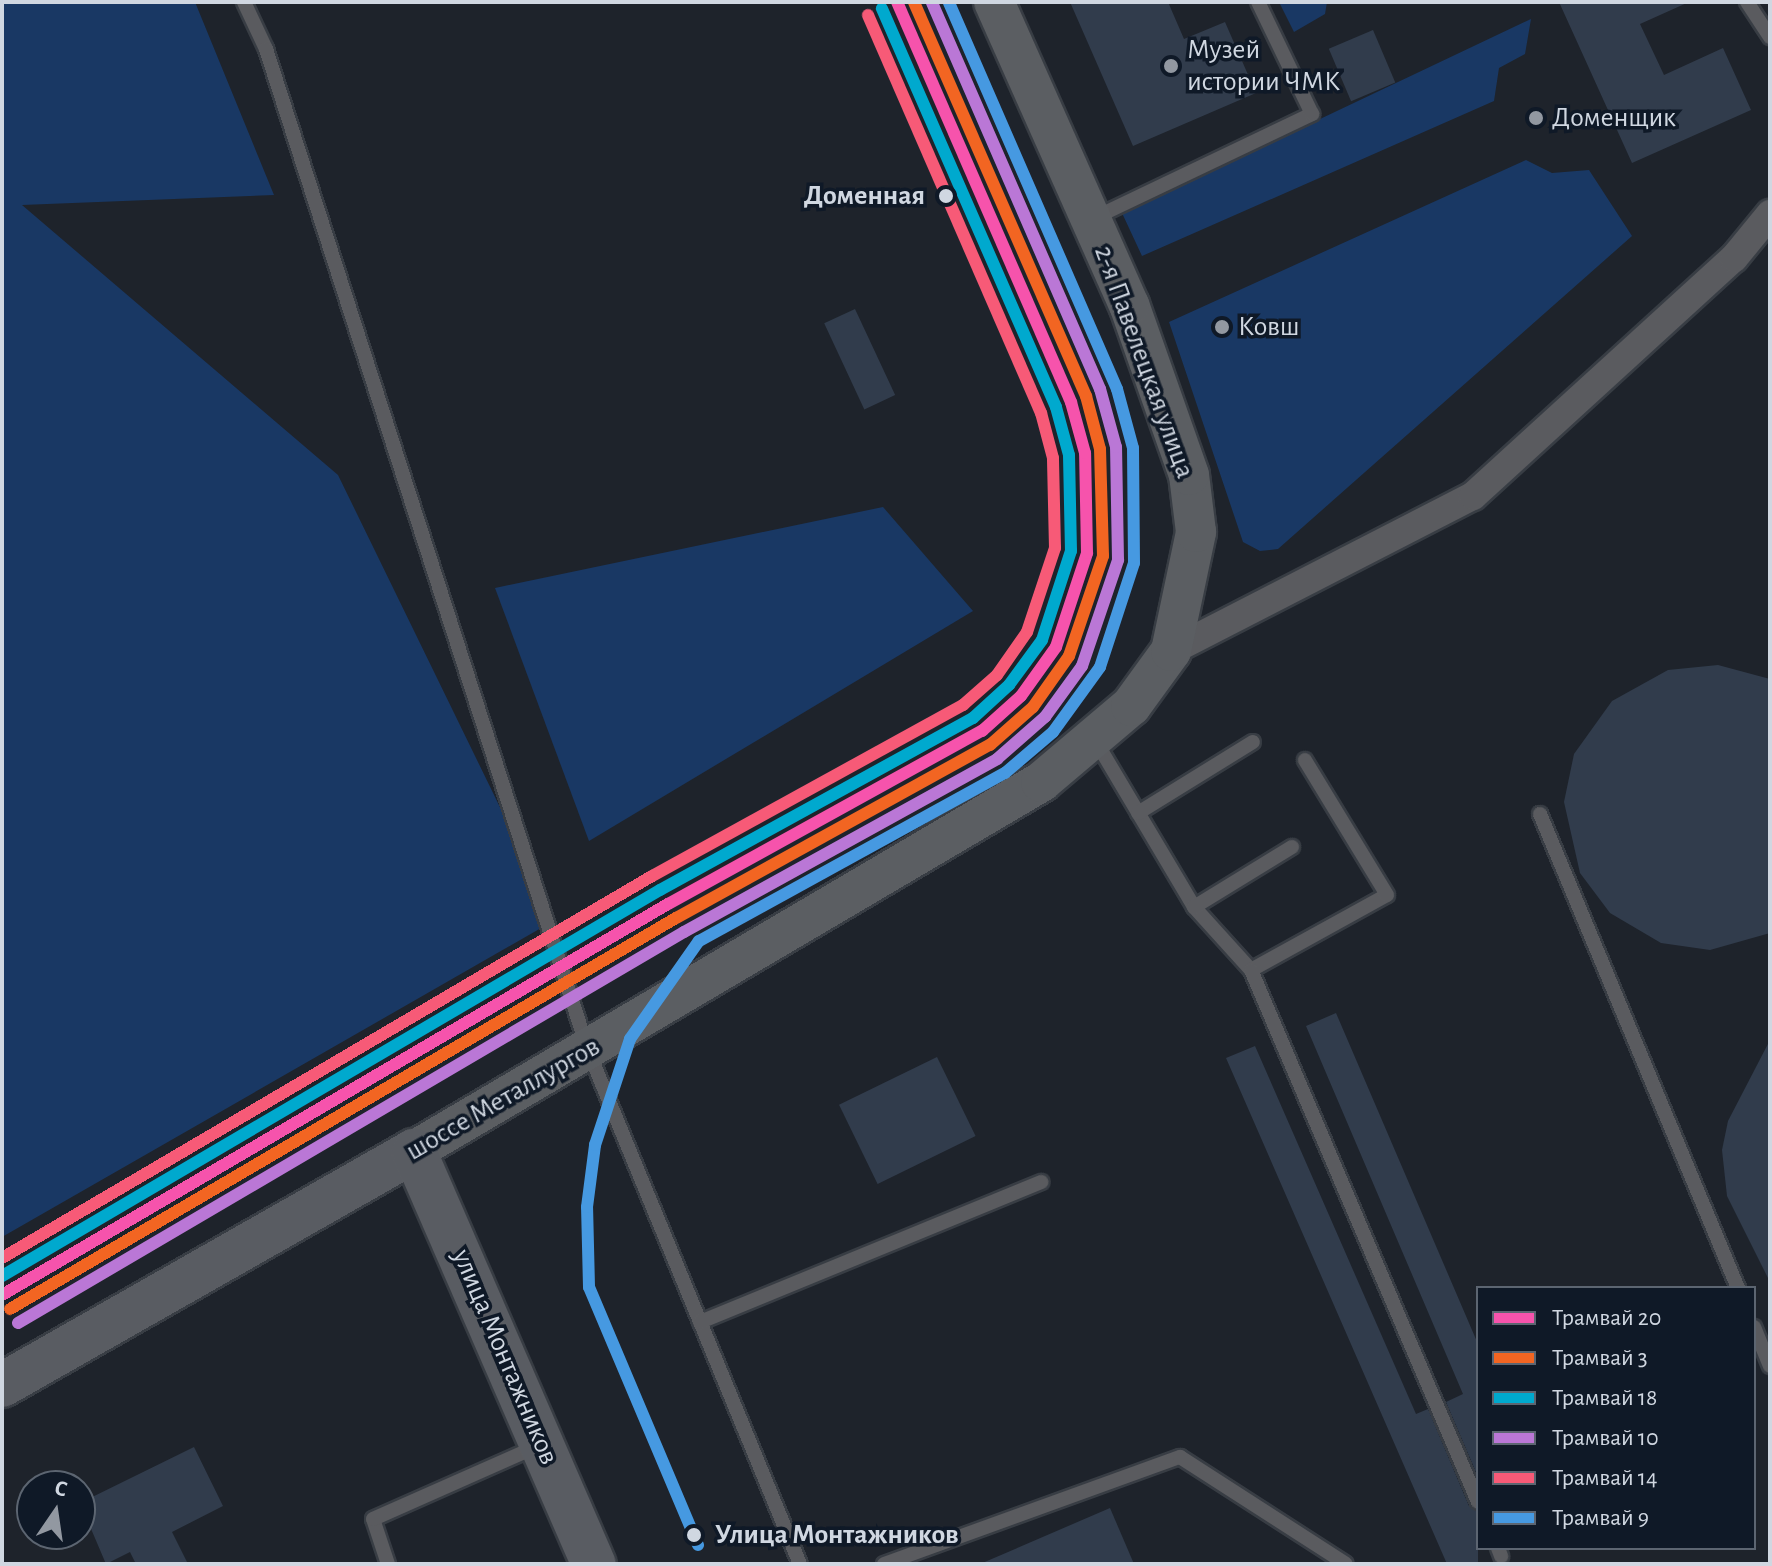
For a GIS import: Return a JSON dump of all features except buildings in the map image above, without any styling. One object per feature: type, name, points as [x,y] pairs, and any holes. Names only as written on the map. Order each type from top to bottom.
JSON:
[{"type":"main road","name":"2-я Павелецкая улица","points":[[994,2],[1092,219],[1189,475],[1196,532],[1171,651],[1131,706],[1095,740],[1041,782]]},
{"type":"main road","name":"шоссе Металлургов","points":[[2,1385],[414,1151],[1041,782]]},
{"type":"main road","name":"улица Монтажников","points":[[414,1151],[594,1564]]},
{"type":"street","points":[[1171,651],[1473,496],[1734,258],[1770,214]]},
{"type":"lane","points":[[244,2],[266,49],[588,1050],[800,1564]]},
{"type":"lane","points":[[1092,219],[1312,114],[1258,2]]},
{"type":"lane","points":[[1747,2],[1770,37]]},
{"type":"lane","points":[[1095,740],[1194,907],[1251,970],[1476,1497]]},
{"type":"lane","points":[[1138,813],[1253,742]]},
{"type":"lane","points":[[1251,970],[1387,895],[1305,760]]},
{"type":"lane","points":[[1540,814],[1737,1286]]},
{"type":"lane","points":[[1194,907],[1292,847]]},
{"type":"lane","points":[[700,1322],[1041,1182]]},
{"type":"lane","points":[[1756,1332],[1770,1366]]},
{"type":"lane","points":[[388,1564],[373,1519],[542,1444]]},
{"type":"lane","points":[[884,1564],[1180,1457],[1346,1564]]},
{"type":"shaded area","points":[[2,2],[195,2],[274,195],[22,205],[338,475],[555,920],[2,1237]]},
{"type":"shaded area","points":[[1279,2],[1327,2],[1325,14],[1294,32]]},
{"type":"shaded area","points":[[1531,19],[1525,54],[1499,68],[1494,101],[1142,256],[1122,213]]},
{"type":"shaded area","points":[[1526,160],[1552,173],[1589,170],[1632,236],[1278,549],[1260,551],[1243,542],[1169,322]]},
{"type":"shaded area","points":[[883,507],[973,611],[589,841],[495,588]]},
{"type":"tram line","name":"20","points":[[2,1295],[668,904],[982,731],[1021,696],[1056,647],[1087,553],[1085,453],[1071,402],[897,2]]},
{"type":"tram line","name":"3","points":[[10,1309],[676,918],[990,745],[1033,707],[1069,656],[1103,556],[1100,449],[1086,396],[914,2]]},
{"type":"tram line","name":"10","points":[[18,1323],[684,932],[997,759],[1045,717],[1082,666],[1118,560],[1116,447],[1100,389],[932,2]]},
{"type":"tram line","name":"9","points":[[698,1545],[589,1287],[587,1207],[595,1145],[630,1039],[699,941],[1005,773],[1053,732],[1100,667],[1134,563],[1133,448],[1117,389],[949,2]]},
{"type":"tram line","name":"18","points":[[2,1276],[660,890],[973,718],[1009,685],[1042,640],[1071,551],[1069,455],[1056,407],[882,8]]},
{"type":"tram line","name":"14","points":[[2,1258],[652,876],[963,705],[997,675],[1027,632],[1055,548],[1053,458],[1041,413],[868,15]]},
{"type":"place","name":"Музей истории ЧМК","points":[[1171,66]]},
{"type":"place","name":"Доменщик","points":[[1536,118]]},
{"type":"place","name":"Доменная","points":[[946,196]]},
{"type":"place","name":"Ковш","points":[[1222,327]]},
{"type":"place","name":"Улица Монтажников","points":[[694,1535]]}]
